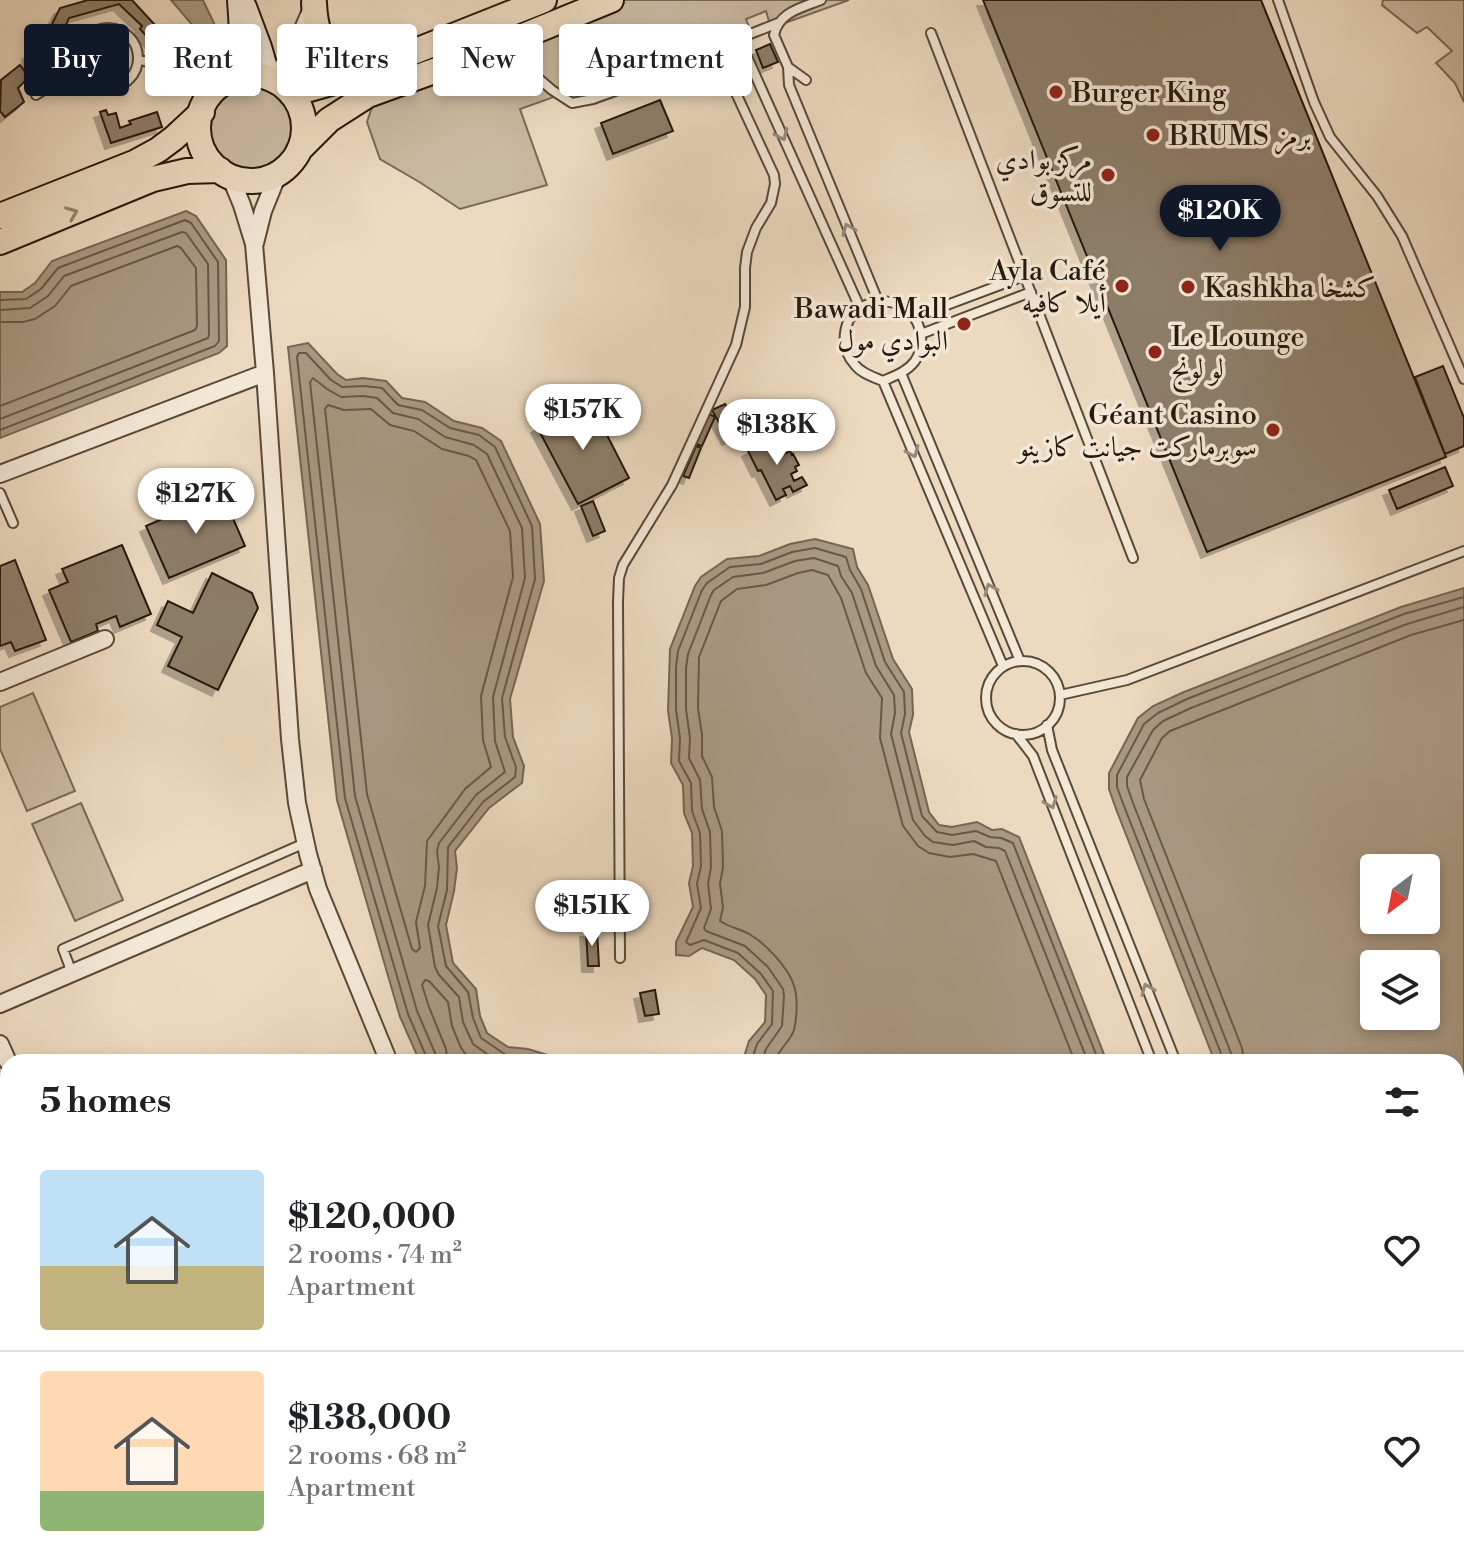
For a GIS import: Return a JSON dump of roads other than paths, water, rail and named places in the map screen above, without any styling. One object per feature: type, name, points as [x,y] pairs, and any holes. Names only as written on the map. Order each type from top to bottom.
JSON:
[{"type":"main road","points":[[240,0],[277,79]]},
{"type":"main road","points":[[240,0],[241,24]]},
{"type":"main road","points":[[417,50],[544,0]]},
{"type":"main road","points":[[543,28],[611,0]]},
{"type":"main road","points":[[315,1],[315,24]]},
{"type":"main road","points":[[299,150],[329,120],[368,95],[433,71]]},
{"type":"main road","points":[[0,216],[134,163],[174,138],[202,112],[213,96]]},
{"type":"main road","points":[[0,242],[153,179],[187,171],[225,173],[246,181],[263,180],[278,174],[291,164],[304,134],[303,118],[288,96]]},
{"type":"main road","points":[[202,112],[199,121],[202,146],[208,157],[225,173]]},
{"type":"street","points":[[305,24],[315,1]]},
{"type":"street","points":[[225,173],[242,205],[254,244],[297,803],[318,889],[386,1054]]},
{"type":"street","points":[[254,244],[278,174]]},
{"type":"street","points":[[0,474],[265,373]]},
{"type":"street","points":[[0,682],[105,639]]},
{"type":"street","points":[[0,1004],[313,870]]},
{"type":"lane","points":[[752,34],[778,23],[791,11],[821,0]]},
{"type":"lane","points":[[1278,0],[1314,102],[1330,137],[1377,196],[1402,236],[1464,379]]},
{"type":"lane","points":[[778,23],[774,35],[788,67],[789,85],[878,301]]},
{"type":"lane","points":[[931,33],[1133,558]]},
{"type":"lane","points":[[129,37],[138,59],[137,68],[129,79]]},
{"type":"lane","points":[[138,59],[145,61]]},
{"type":"lane","points":[[788,67],[806,80]]},
{"type":"lane","points":[[752,68],[860,308]]},
{"type":"lane","points":[[543,82],[559,95]]},
{"type":"lane","points":[[561,96],[572,103],[601,96]]},
{"type":"lane","points":[[620,958],[619,578],[629,553],[672,485],[742,326],[747,252],[756,228],[771,203],[775,184],[774,175],[737,96]]},
{"type":"lane","points":[[915,317],[1024,276]]},
{"type":"lane","points":[[921,334],[1031,292]]},
{"type":"lane","points":[[883,381],[901,373],[914,361],[920,348],[921,334],[915,317],[905,308],[892,302],[878,301],[860,308],[848,321],[844,337],[847,354],[857,368],[883,381],[1003,666]]},
{"type":"lane","points":[[901,373],[1020,661]]},
{"type":"lane","points":[[0,493],[13,523]]},
{"type":"lane","points":[[1060,695],[1127,680],[1464,551]]},
{"type":"lane","points":[[1020,661],[1042,666],[1051,674],[1060,695],[1056,714],[1035,733],[1016,734],[1004,729],[988,710],[988,685],[994,674],[1003,666],[1020,661]]},
{"type":"lane","points":[[1047,725],[1052,750],[1173,1054]]},
{"type":"lane","points":[[1016,734],[1033,756],[1149,1054]]},
{"type":"lane","points":[[72,973],[63,949],[306,843]]},
{"type":"water","points":[[171,0],[203,0],[214,24],[191,24]]},
{"type":"water","points":[[186,211],[196,216],[226,260],[227,346],[219,353],[0,438],[0,292],[22,292],[35,283],[52,261]]},
{"type":"water","points":[[308,343],[346,380],[363,378],[386,381],[402,398],[425,402],[454,421],[482,428],[501,441],[540,524],[544,581],[510,699],[513,737],[524,766],[522,783],[489,808],[455,851],[457,868],[446,925],[453,963],[476,989],[480,1016],[487,1033],[508,1047],[544,1054],[416,1054],[400,1017],[337,800],[288,347]]},
{"type":"water","points":[[815,539],[853,549],[893,659],[912,689],[913,715],[909,732],[929,812],[939,825],[952,827],[977,822],[992,830],[1002,829],[1019,837],[1104,1054],[745,1054],[749,1041],[765,1022],[766,995],[755,979],[734,960],[702,948],[689,956],[676,955],[676,942],[693,907],[689,883],[693,866],[692,833],[684,813],[683,785],[671,763],[672,738],[668,711],[670,649],[701,577],[727,559],[759,556],[790,544]]},
{"type":"water","points":[[1464,588],[1464,1054],[1212,1054],[1109,789],[1109,773],[1138,718],[1153,706],[1401,607]]},
{"type":"place","name":"Burger King","points":[[1056,92]]},
{"type":"place","name":"BRUMS برمز","points":[[1153,135]]},
{"type":"place","name":"مركز بوادي للتسوق","points":[[1108,175]]},
{"type":"place","name":"Ayla Café أيلا كافيه","points":[[1122,286]]},
{"type":"place","name":"Kashkha كشخا","points":[[1188,287]]},
{"type":"place","name":"Bawadi Mall البوادي مول","points":[[964,324]]},
{"type":"place","name":"Le Lounge لو لونج","points":[[1155,352]]},
{"type":"place","name":"Géant Casino سوبرماركت جيانت كازينو","points":[[1273,430]]}]
